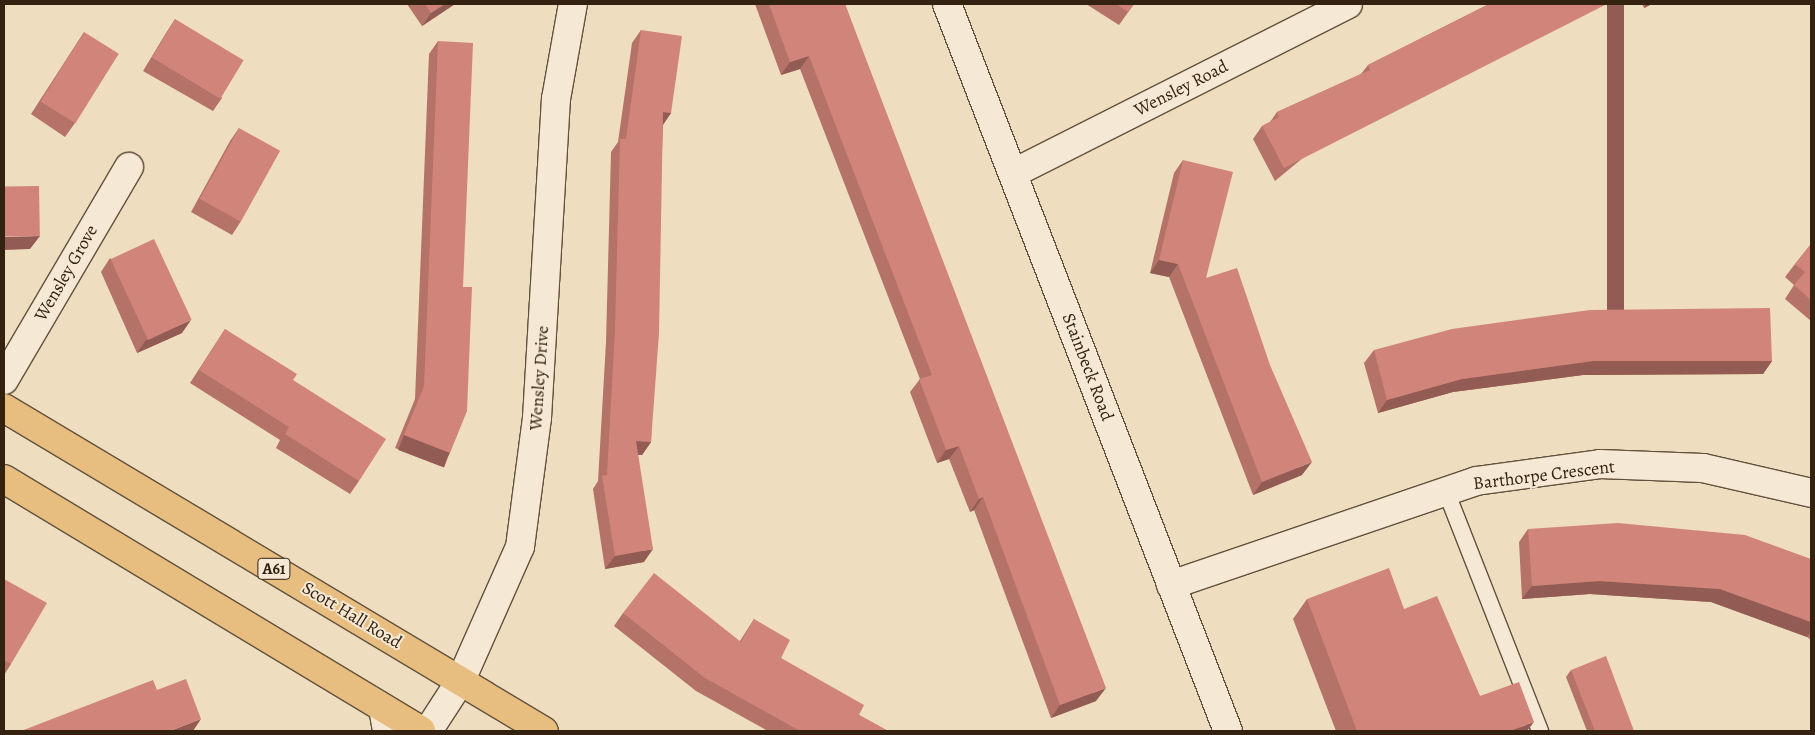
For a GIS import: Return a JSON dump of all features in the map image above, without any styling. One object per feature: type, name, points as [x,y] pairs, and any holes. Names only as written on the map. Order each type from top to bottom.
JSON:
[{"type":"highway","name":"Scott Hall Road","points":[[4,408],[544,731]]},
{"type":"highway","points":[[4,479],[385,720],[421,731]]},
{"type":"street","name":"Wensley Drive","points":[[428,731],[461,680],[520,547],[537,418],[556,98],[573,4]]},
{"type":"street","name":"Stainbeck Road","points":[[947,4],[1014,173],[1228,731]]},
{"type":"street","name":"Wensley Road","points":[[1014,173],[1348,4]]},
{"type":"street","name":"Wensley Grove","points":[[4,380],[129,167]]},
{"type":"street","name":"Barthorpe Crescent","points":[[1171,585],[1476,481],[1600,464],[1703,468],[1811,494]]},
{"type":"lane","points":[[1446,491],[1540,731]]},
{"type":"building","points":[[425,4],[445,4],[431,13]]},
{"type":"building","points":[[769,4],[845,4],[1106,688],[1060,705],[983,497],[979,499],[959,446],[946,450],[919,379],[932,375],[809,56],[790,62]]},
{"type":"building","points":[[1116,4],[1134,4],[1128,12]]},
{"type":"building","points":[[1489,4],[1607,4],[1284,168],[1262,126],[1279,117],[1277,112],[1370,70],[1368,65]]},
{"type":"building","points":[[175,19],[244,60],[220,99],[152,58]]},
{"type":"building","points":[[641,30],[682,36],[671,113],[663,112],[659,333],[651,442],[636,441],[653,549],[615,556],[602,476],[607,475],[615,329],[620,139],[626,139]]},
{"type":"building","points":[[84,32],[119,54],[75,123],[41,102]]},
{"type":"building","points":[[438,41],[473,43],[463,287],[472,287],[467,411],[450,453],[404,435],[424,386]]},
{"type":"building","points":[[239,128],[280,151],[241,222],[200,199]]},
{"type":"building","points":[[1183,160],[1233,172],[1206,278],[1237,268],[1270,365],[1312,462],[1262,482],[1178,264],[1159,260]]},
{"type":"building","points":[[39,186],[40,236],[5,237],[4,187]]},
{"type":"building","points":[[154,239],[192,320],[148,340],[110,259]]},
{"type":"building","points":[[1811,244],[1811,300],[1794,285],[1805,272],[1795,264]]},
{"type":"building","points":[[1770,308],[1772,361],[1593,361],[1462,379],[1387,400],[1374,350],[1452,329],[1590,310]]},
{"type":"building","points":[[225,329],[297,374],[293,380],[386,439],[359,481],[285,434],[289,427],[199,370]]},
{"type":"building","points":[[1618,523],[1745,535],[1811,559],[1811,622],[1720,589],[1599,581],[1532,586],[1528,529]]},
{"type":"building","points":[[1389,568],[1404,609],[1437,596],[1480,696],[1519,682],[1534,722],[1510,731],[1357,731],[1307,599]]},
{"type":"building","points":[[654,573],[741,642],[754,619],[790,640],[781,658],[864,705],[859,715],[888,731],[800,731],[705,678],[623,613]]},
{"type":"building","points":[[4,579],[47,603],[11,664],[4,660]]},
{"type":"building","points":[[1606,656],[1634,731],[1595,731],[1571,670]]},
{"type":"building","points":[[186,679],[201,719],[170,731],[21,731],[153,680],[157,690]]}]
